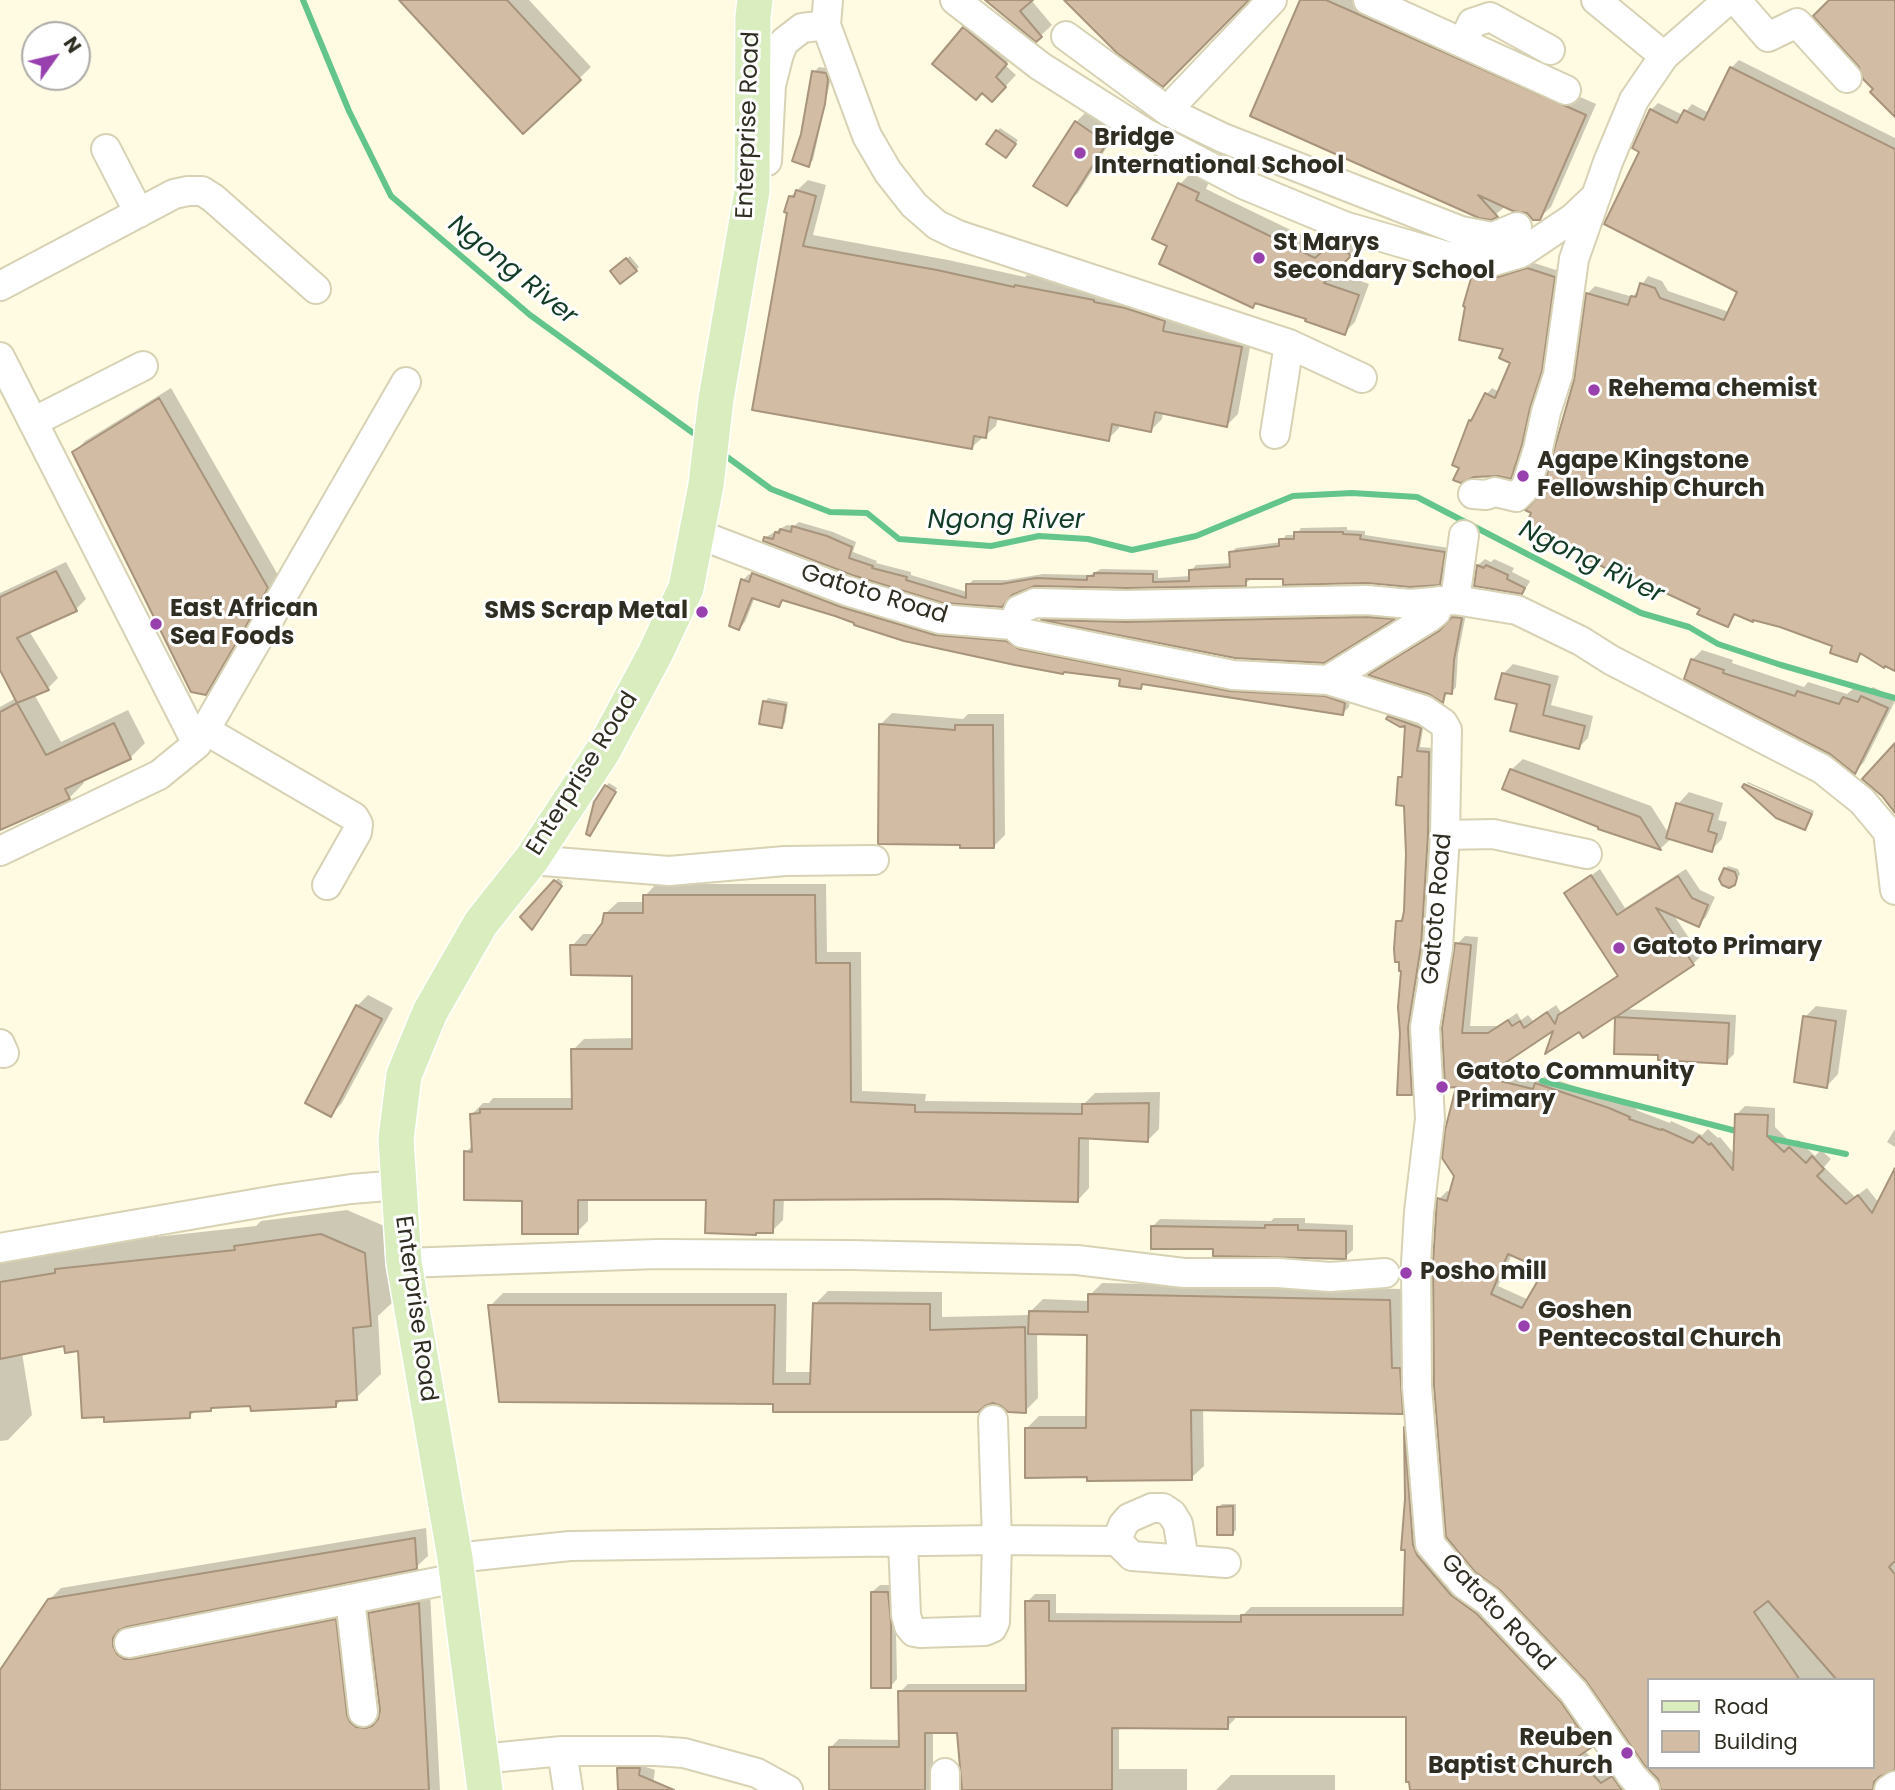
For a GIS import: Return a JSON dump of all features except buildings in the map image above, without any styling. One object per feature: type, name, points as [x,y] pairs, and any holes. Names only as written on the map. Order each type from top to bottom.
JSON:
[{"type":"main road","name":"Enterprise Road","points":[[483,1775],[456,1568],[404,1263],[396,1139],[404,1075],[430,1012],[481,923],[531,860],[603,751],[655,654],[686,588],[706,485],[716,399],[752,191],[753,6]]},
{"type":"street","points":[[955,0],[1040,66],[1147,134],[1245,185],[1345,226],[1447,256],[1494,261],[1521,253],[1573,218],[1596,196]]},
{"type":"street","points":[[1169,112],[1177,100],[1272,0]]},
{"type":"street","points":[[1368,0],[1566,90]]},
{"type":"street","points":[[1596,0],[1664,56]]},
{"type":"street","points":[[1473,494],[1486,495],[1495,492],[1516,497],[1526,487],[1558,375],[1574,259],[1634,100],[1664,56],[1728,0]]},
{"type":"street","points":[[1736,0],[1768,37],[1797,23],[1847,78]]},
{"type":"street","points":[[752,191],[767,161],[771,85],[779,54],[784,43],[827,12],[867,135],[888,172],[914,205],[937,225],[1289,344],[1362,378]]},
{"type":"street","points":[[1463,43],[1472,23],[1490,17],[1550,50]]},
{"type":"street","points":[[1066,36],[1169,112],[1223,138],[1461,231],[1493,237],[1517,227]]},
{"type":"street","points":[[106,149],[139,213]]},
{"type":"street","points":[[0,286],[174,194],[202,191],[316,289]]},
{"type":"street","points":[[1275,434],[1289,344]]},
{"type":"street","points":[[0,357],[201,737],[354,817],[358,824],[357,832],[327,886]]},
{"type":"street","points":[[33,422],[143,366]]},
{"type":"street","points":[[0,852],[159,775],[201,737],[407,382]]},
{"type":"street","name":"Gatoto Road","points":[[695,533],[847,591],[940,619],[1013,625],[1022,633],[1233,675],[1328,680],[1424,710],[1443,723],[1447,730],[1445,835],[1438,948],[1425,1027],[1430,1119],[1416,1264],[1417,1387],[1430,1544],[1464,1584],[1488,1601],[1574,1692],[1609,1744],[1645,1790]]},
{"type":"street","points":[[1328,680],[1436,612],[1447,600],[1464,535]]},
{"type":"street","points":[[1013,625],[1019,610],[1035,603],[1126,605],[1367,600],[1410,604],[1447,600],[1517,610],[1822,769],[1862,801],[1888,832],[1895,890]]},
{"type":"street","points":[[1445,835],[1493,834],[1587,854]]},
{"type":"street","points":[[531,860],[669,871],[785,861],[874,860]]},
{"type":"street","points":[[0,1248],[282,1199],[400,1185]]},
{"type":"street","points":[[404,1263],[657,1254],[851,1255],[1077,1260],[1184,1273],[1330,1276],[1385,1273]]},
{"type":"street","points":[[903,1542],[906,1615],[909,1626],[920,1633],[985,1631],[992,1628],[995,1622],[997,1540],[992,1420]]},
{"type":"street","points":[[1116,1541],[1129,1518],[1152,1508],[1163,1508],[1172,1514],[1178,1524],[1184,1560]]},
{"type":"street","points":[[128,1643],[350,1599],[456,1568],[570,1546],[1116,1541],[1132,1556],[1226,1563]]},
{"type":"street","points":[[350,1599],[363,1712]]},
{"type":"street","points":[[483,1775],[562,1751],[656,1751],[684,1753],[731,1764],[757,1773],[788,1790]]},
{"type":"street","points":[[562,1751],[568,1790]]},
{"type":"street","points":[[1889,1790],[1895,1786]]},
{"type":"waterway","name":"Ngong River","points":[[303,0],[349,111],[391,196],[530,315],[700,438]]},
{"type":"waterway","name":"Ngong River","points":[[723,454],[771,489],[830,512],[867,513],[899,539],[991,546],[1039,536],[1088,539],[1132,550],[1196,536],[1293,496],[1352,493],[1417,497],[1641,613],[1689,627],[1718,644],[1895,698]]},
{"type":"waterway","points":[[1542,1081],[1740,1132]]},
{"type":"waterway","points":[[1764,1137],[1846,1154]]},
{"type":"place","name":"Bridge International School","points":[[1080,153]]},
{"type":"place","name":"St Marys Secondary School","points":[[1259,258]]},
{"type":"place","name":"Rehema chemist","points":[[1594,390]]},
{"type":"place","name":"Agape Kingstone Fellowship Church","points":[[1523,476]]},
{"type":"place","name":"SMS Scrap Metal","points":[[702,612]]},
{"type":"place","name":"East African Sea Foods","points":[[156,624]]},
{"type":"place","name":"Gatoto Primary","points":[[1619,948]]},
{"type":"place","name":"Gatoto Community Primary","points":[[1442,1087]]},
{"type":"place","name":"Posho mill","points":[[1406,1273]]},
{"type":"place","name":"Goshen Pentecostal Church","points":[[1524,1326]]},
{"type":"place","name":"Reuben Baptist Church","points":[[1627,1753]]}]
